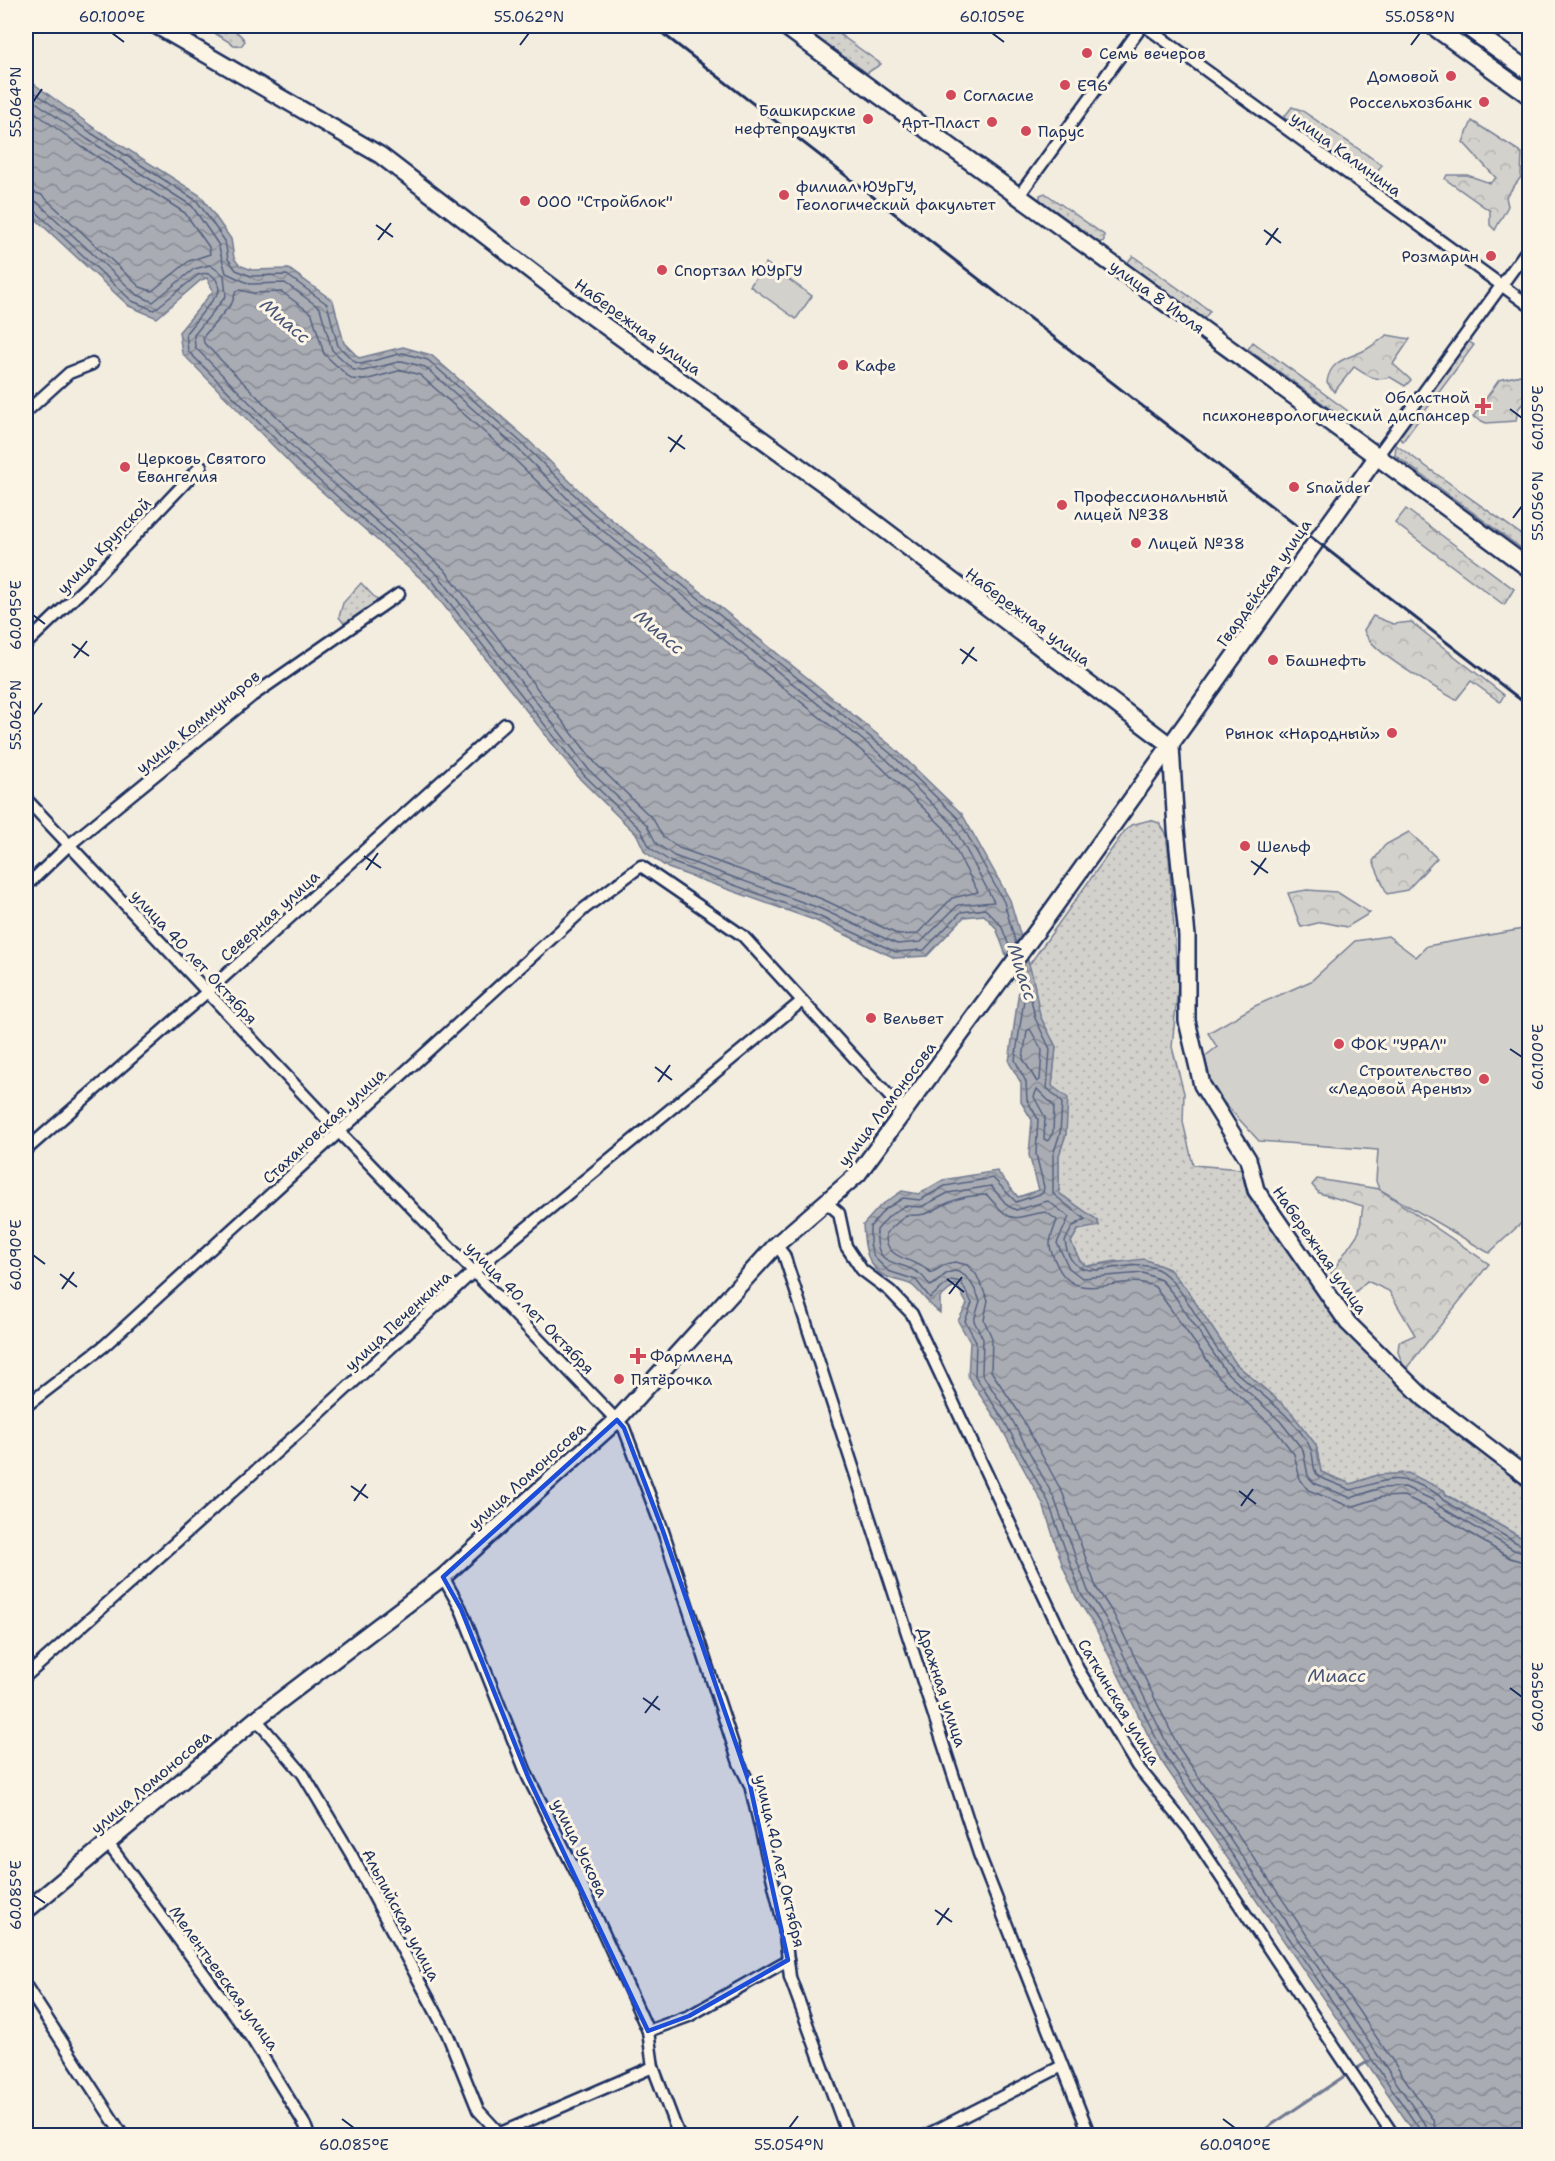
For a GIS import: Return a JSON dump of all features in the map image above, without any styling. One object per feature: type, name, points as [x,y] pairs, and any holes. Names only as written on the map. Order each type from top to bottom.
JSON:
[{"type":"main road","name":"улица 8 Июля","points":[[785,26],[1018,197],[1378,455],[1530,568]]},
{"type":"main road","points":[[1433,26],[1530,96]]},
{"type":"main road","points":[[1466,26],[1530,72]]},
{"type":"street","name":"Набережная улица","points":[[157,26],[380,155],[569,300],[828,487],[1171,746],[1176,829],[1187,936],[1187,1021],[1202,1085],[1248,1159],[1256,1190],[1347,1323],[1424,1398],[1530,1479]]},
{"type":"street","points":[[1018,197],[1143,26]]},
{"type":"street","name":"улица Калинина","points":[[1143,26],[1530,306]]},
{"type":"street","name":"Гвардейская улица","points":[[1050,913],[1530,246]]},
{"type":"street","points":[[26,412],[69,373],[92,364]]},
{"type":"street","name":"улица Крупской","points":[[26,644],[89,584],[201,466]]},
{"type":"street","name":"улица Коммунаров","points":[[26,886],[68,846],[252,696],[399,594]]},
{"type":"street","name":"Северная улица","points":[[26,1150],[207,992],[504,724]]},
{"type":"street","name":"улица 40 лет Октября","points":[[26,800],[339,1132],[624,1428],[663,1531],[735,1751],[750,1785],[784,1927],[790,1977],[848,2136]]},
{"type":"street","name":"Стахановская улица","points":[[26,1406],[104,1346],[585,908],[641,866],[743,936],[802,1001]]},
{"type":"street","name":"улица Ломоносова","points":[[26,1911],[256,1719],[443,1577],[617,1420],[776,1245],[858,1174],[1050,913]]},
{"type":"street","points":[[802,1001],[892,1099],[907,1110]]},
{"type":"street","name":"улица Печенкина","points":[[26,1676],[308,1424],[474,1271],[802,1001]]},
{"type":"street","name":"Саткинская улица","points":[[827,1203],[839,1213],[846,1246],[862,1270],[890,1291],[912,1314],[1078,1669],[1137,1766],[1188,1828],[1394,2136]]},
{"type":"street","name":"Дражная улица","points":[[776,1245],[784,1255],[980,1854],[1090,2136]]},
{"type":"street","name":"улица Ускова","points":[[443,1577],[461,1609],[528,1777],[578,1874],[648,2031],[653,2067],[679,2136]]},
{"type":"street","name":"Альпийская улица","points":[[256,1719],[303,1774],[351,1854],[447,2033],[478,2110],[499,2135]]},
{"type":"street","name":"Мелентьевская улица","points":[[107,1842],[252,2039],[305,2125],[309,2136]]},
{"type":"street","points":[[648,2031],[689,2016],[788,1960]]},
{"type":"street","points":[[26,1986],[123,2136]]},
{"type":"street","points":[[924,2136],[952,2124],[1062,2066]]},
{"type":"street","points":[[499,2135],[653,2067]]},
{"type":"street","points":[[952,2124],[957,2136]]},
{"type":"highlighted area","points":[[617,1420],[624,1428],[663,1531],[750,1785],[788,1960],[689,2016],[648,2031],[528,1777],[461,1609],[443,1577]]},
{"type":"green space","points":[[203,26],[221,26],[232,29],[245,41],[241,46],[234,45]]},
{"type":"green space","points":[[809,26],[828,26],[881,64],[867,73],[811,33]]},
{"type":"green space","points":[[1292,107],[1301,110],[1382,165],[1369,181],[1284,117]]},
{"type":"green space","points":[[1472,121],[1522,153],[1521,177],[1506,197],[1508,206],[1495,230],[1490,225],[1490,211],[1445,179],[1447,175],[1467,175],[1490,183],[1496,178],[1463,142]]},
{"type":"green space","points":[[1045,193],[1104,235],[1104,241],[1098,243],[1040,201],[1040,195]]},
{"type":"green space","points":[[1133,256],[1210,311],[1204,319],[1127,263]]},
{"type":"green space","points":[[766,263],[812,296],[796,319],[750,286]]},
{"type":"green space","points":[[1387,335],[1410,339],[1393,364],[1411,380],[1405,386],[1390,377],[1380,379],[1371,377],[1354,367],[1334,392],[1327,382],[1332,368]]},
{"type":"green space","points":[[1468,341],[1474,345],[1403,441],[1398,437]]},
{"type":"green space","points":[[1253,342],[1348,411],[1347,416],[1343,418],[1248,349]]},
{"type":"green space","points":[[1525,374],[1529,384],[1529,396],[1518,409],[1516,421],[1486,423],[1473,417],[1499,380]]},
{"type":"green space","points":[[1396,445],[1529,540],[1529,554],[1395,455]]},
{"type":"green space","points":[[1406,509],[1514,589],[1504,605],[1395,523]]},
{"type":"green space","points":[[361,583],[380,603],[346,626],[339,617],[343,603]]},
{"type":"green space","points":[[1373,616],[1393,624],[1411,622],[1504,695],[1500,702],[1471,681],[1456,700],[1404,668],[1369,639],[1364,630]]},
{"type":"green space","points":[[1150,820],[1159,823],[1166,833],[1178,985],[1172,1047],[1184,1093],[1183,1122],[1193,1165],[1241,1169],[1247,1194],[1341,1328],[1419,1402],[1529,1488],[1529,1542],[1446,1494],[1444,1490],[1377,1475],[1351,1484],[1321,1472],[1316,1445],[1290,1411],[1236,1364],[1185,1287],[1116,1261],[1087,1266],[1080,1261],[1071,1242],[1078,1230],[1099,1225],[1097,1220],[1059,1193],[1059,1155],[1066,1134],[1052,1086],[1056,1047],[1040,1016],[1029,965],[1124,832],[1131,825]]},
{"type":"green space","points":[[1409,832],[1437,858],[1407,890],[1387,894],[1373,861],[1385,845]]},
{"type":"green space","points":[[1307,890],[1337,892],[1370,913],[1347,927],[1322,922],[1301,927],[1288,893]]},
{"type":"green space","points":[[1529,928],[1529,1216],[1489,1253],[1379,1189],[1376,1181],[1378,1150],[1259,1141],[1206,1083],[1210,1077],[1204,1057],[1217,1047],[1208,1033],[1255,1006],[1311,981],[1355,941],[1388,936],[1416,957],[1427,946]]},
{"type":"green space","points":[[1317,1179],[1379,1189],[1489,1264],[1405,1370],[1398,1352],[1399,1342],[1415,1335],[1389,1291],[1367,1281],[1349,1298],[1331,1273],[1359,1232],[1363,1206],[1319,1193],[1312,1185]]},
{"type":"water","name":"Миасс","points":[[26,78],[94,128],[201,196],[231,239],[234,258],[239,265],[252,270],[289,269],[333,301],[344,343],[359,358],[403,347],[431,355],[527,439],[595,506],[894,748],[962,814],[1010,900],[1033,978],[1040,1016],[1056,1047],[1052,1086],[1068,1098],[1066,1134],[1059,1155],[1059,1193],[1097,1220],[1099,1226],[1078,1230],[1071,1242],[1080,1261],[1087,1266],[1144,1259],[1169,1269],[1185,1287],[1236,1364],[1290,1411],[1316,1445],[1321,1472],[1351,1484],[1377,1475],[1408,1473],[1444,1490],[1446,1495],[1529,1542],[1529,2135],[1416,2135],[1160,1759],[1094,1625],[1076,1597],[1062,1564],[1043,1504],[998,1422],[968,1377],[970,1342],[958,1321],[967,1304],[956,1284],[940,1298],[940,1313],[913,1286],[887,1277],[870,1262],[865,1248],[863,1225],[880,1206],[902,1191],[919,1194],[943,1180],[997,1171],[1018,1197],[1039,1190],[1029,1155],[1032,1120],[1021,1102],[1021,1083],[1009,1062],[1019,990],[996,928],[984,915],[964,917],[927,956],[895,958],[814,920],[668,868],[645,852],[637,835],[580,779],[427,584],[294,467],[182,353],[179,332],[213,291],[207,278],[201,280],[157,318],[129,306],[26,210]]},
{"type":"waterway","points":[[1354,2070],[1369,2061]]},
{"type":"waterway","points":[[1255,2136],[1349,2073]]},
{"type":"railway","points":[[653,26],[1530,707]]},
{"type":"place","name":"Семь вечеров","points":[[1087,53]]},
{"type":"place","name":"Домовой","points":[[1451,76]]},
{"type":"place","name":"E96","points":[[1065,85]]},
{"type":"place","name":"Согласие","points":[[951,95]]},
{"type":"place","name":"Россельхозбанк","points":[[1484,102]]},
{"type":"place","name":"Башкирские нефтепродукты","points":[[868,119]]},
{"type":"place","name":"Арт-Пласт","points":[[992,122]]},
{"type":"place","name":"Парус","points":[[1026,131]]},
{"type":"place","name":"филиал ЮУрГУ, Геологический факультет","points":[[784,195]]},
{"type":"place","name":"ООО \"Стройблок\"","points":[[525,201]]},
{"type":"place","name":"Розмарин","points":[[1491,256]]},
{"type":"place","name":"Спортзал ЮУрГУ","points":[[662,270]]},
{"type":"place","name":"Кафе","points":[[843,365]]},
{"type":"place","name":"Областной психоневрологический диспансер","points":[[1483,406]]},
{"type":"place","name":"Церковь Святого Евангелия","points":[[125,467]]},
{"type":"place","name":"Sпайder","points":[[1294,487]]},
{"type":"place","name":"Профессиональный лицей №38","points":[[1062,505]]},
{"type":"place","name":"Лицей №38","points":[[1136,543]]},
{"type":"place","name":"Башнефть","points":[[1273,660]]},
{"type":"place","name":"Рынок «Народный»","points":[[1392,733]]},
{"type":"place","name":"Шельф","points":[[1245,846]]},
{"type":"place","name":"Вельвет","points":[[871,1018]]},
{"type":"place","name":"ФОК \"УРАЛ\"","points":[[1339,1044]]},
{"type":"place","name":"Строительство «Ледовой Арены»","points":[[1484,1079]]},
{"type":"place","name":"Фармленд","points":[[638,1356]]},
{"type":"place","name":"Пятёрочка","points":[[619,1379]]}]
